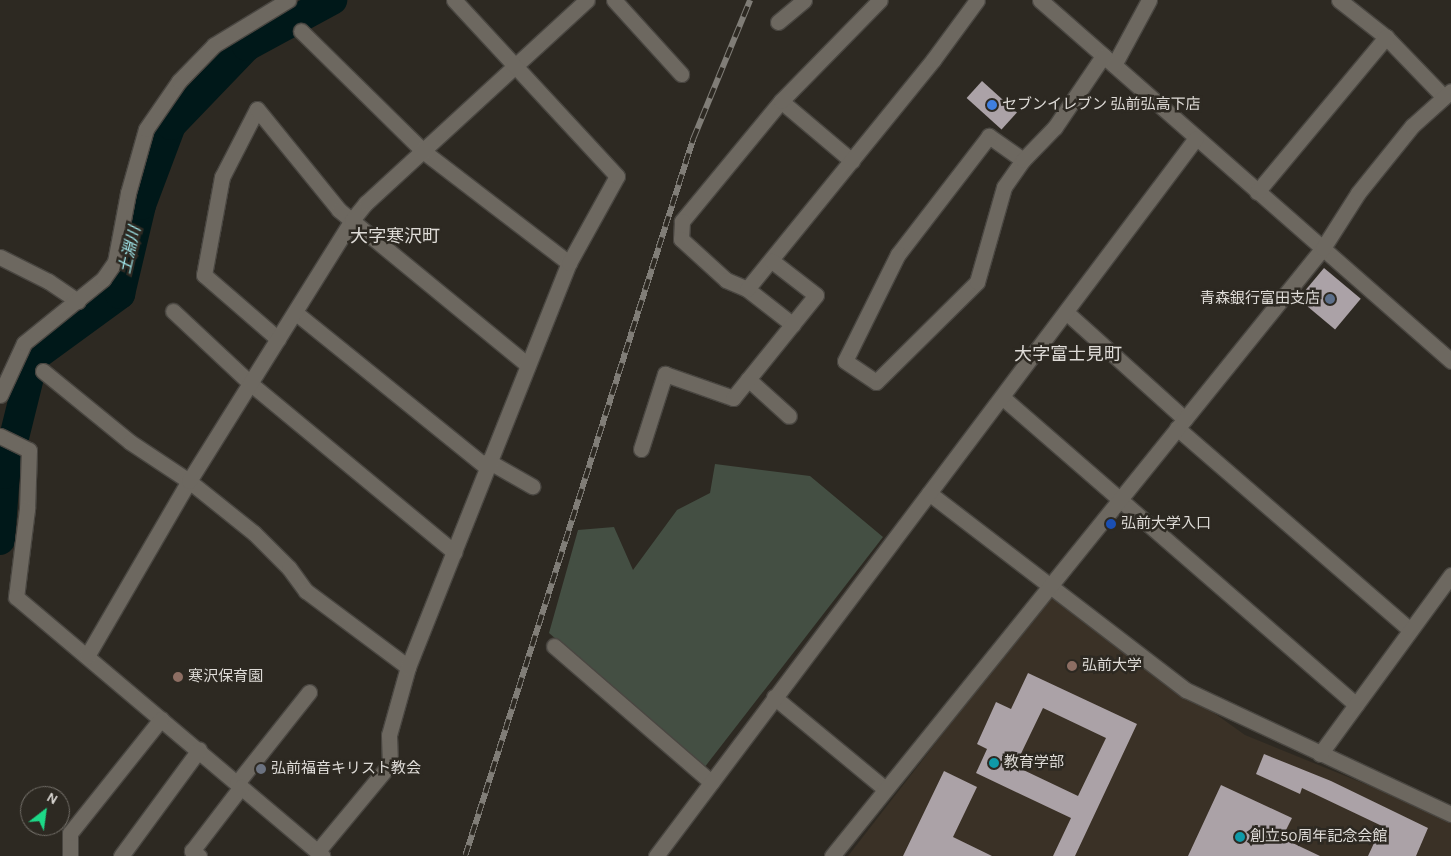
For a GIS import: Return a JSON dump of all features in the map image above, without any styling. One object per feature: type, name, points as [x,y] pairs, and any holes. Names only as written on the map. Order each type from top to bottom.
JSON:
[{"type":"street","points":[[0,395],[24,343],[41,327],[78,301],[103,279],[115,262],[128,193],[146,128],[179,81],[214,45],[288,0]]},
{"type":"street","points":[[0,436],[29,450],[27,509],[16,598],[162,719],[314,852],[390,764],[389,735],[408,667],[487,464],[569,263],[617,176],[454,0]]},
{"type":"street","points":[[87,656],[189,481],[296,313],[352,220],[366,203],[516,68],[587,0]]},
{"type":"street","points":[[614,0],[681,74]]},
{"type":"street","points":[[778,22],[804,0]]},
{"type":"street","points":[[793,325],[748,289],[726,280],[681,239],[682,221],[781,101],[880,0]]},
{"type":"street","points":[[748,289],[852,161],[977,0]]},
{"type":"street","points":[[1040,0],[1451,361]]},
{"type":"street","points":[[1023,160],[989,136],[898,254],[845,361],[876,382],[977,282],[1004,187],[1023,160],[1055,127],[1108,61],[1149,0]]},
{"type":"street","points":[[832,856],[884,788],[1323,248],[1358,193],[1412,126],[1447,93],[1386,37],[1339,0]]},
{"type":"street","points":[[301,31],[424,151],[569,263]]},
{"type":"street","points":[[1258,192],[1386,37]]},
{"type":"street","points":[[781,101],[852,161]]},
{"type":"street","points":[[278,339],[204,275],[222,177],[257,109],[339,210],[528,365]]},
{"type":"street","points":[[656,856],[1196,138]]},
{"type":"street","points":[[0,257],[48,281],[78,301]]},
{"type":"street","points":[[641,449],[665,374],[733,398],[816,295],[772,261]]},
{"type":"street","points":[[173,311],[250,384],[454,552]]},
{"type":"street","points":[[1066,312],[1181,423],[1410,630]]},
{"type":"street","points":[[296,313],[487,464],[532,486]]},
{"type":"street","points":[[43,371],[130,442],[189,481],[254,533],[289,568],[306,592],[408,667]]},
{"type":"street","points":[[748,379],[789,416]]},
{"type":"street","points":[[1002,397],[1118,501],[1356,705]]},
{"type":"street","points":[[929,493],[1051,584],[1186,690],[1451,814]]},
{"type":"street","points":[[1320,754],[1451,575]]},
{"type":"street","points":[[554,646],[711,782]]},
{"type":"street","points":[[200,856],[192,851],[309,692]]},
{"type":"street","points":[[774,698],[884,788]]},
{"type":"street","points":[[70,856],[70,833],[162,719]]},
{"type":"street","points":[[121,856],[198,750]]},
{"type":"shaded area","name":"弘前大学","points":[[1050,596],[1245,735],[1451,819],[1451,856],[848,856]]},
{"type":"green space","points":[[715,464],[810,476],[883,537],[704,768],[549,633],[578,530],[614,527],[633,570],[677,510],[710,493]]},
{"type":"building","name":"セブンイレブン 弘前弘高下店","points":[[982,81],[1017,112],[1002,130],[967,98]]},
{"type":"building","name":"青森銀行富田支店","points":[[1324,268],[1361,299],[1335,329],[1298,299]]},
{"type":"building","name":"教育学部","points":[[1028,673],[1137,724],[1075,856],[1053,856],[1071,818],[976,773],[987,749],[977,744],[996,702],[1011,709]],"holes":[[[1043,708],[1106,738],[1078,796],[1015,766]]]},
{"type":"building","points":[[1264,754],[1331,781],[1428,828],[1416,856],[1368,856],[1382,826],[1302,788],[1300,794],[1256,774]]},
{"type":"building","points":[[944,771],[977,787],[953,837],[992,856],[903,856]]},
{"type":"building","name":"創立50周年記念会館","points":[[1221,785],[1292,818],[1282,838],[1320,856],[1188,856]]},
{"type":"waterway","name":"土淵川","points":[[0,540],[5,474],[34,357],[120,294],[141,205],[171,125],[247,46],[332,0]]},
{"type":"railway","points":[[465,856],[693,139],[750,0]]},
{"type":"place","name":"セブンイレブン 弘前弘高下店","points":[[992,105]]},
{"type":"place","name":"青森銀行富田支店","points":[[1330,299]]},
{"type":"place","name":"弘前大学入口","points":[[1111,524]]},
{"type":"place","name":"弘前大学","points":[[1072,666]]},
{"type":"place","name":"寒沢保育園","points":[[178,677]]},
{"type":"place","name":"教育学部","points":[[994,763]]},
{"type":"place","name":"弘前福音キリスト教会","points":[[261,769]]},
{"type":"place","name":"創立50周年記念会館","points":[[1240,837]]},
{"type":"district","name":"大字寒沢町","points":[[395,236]]},
{"type":"district","name":"大字富士見町","points":[[1068,354]]}]
